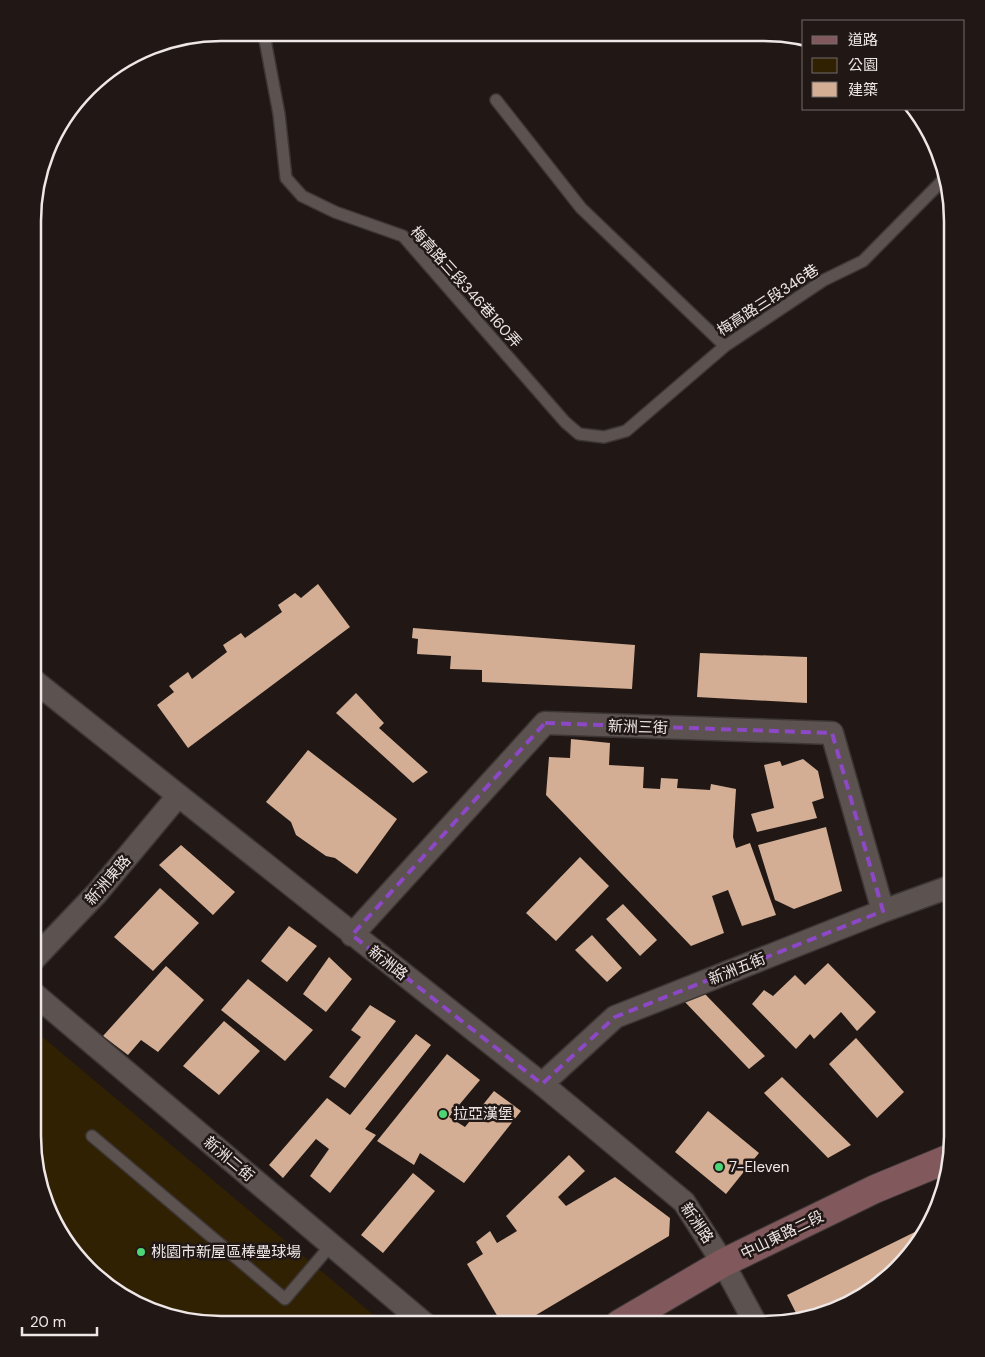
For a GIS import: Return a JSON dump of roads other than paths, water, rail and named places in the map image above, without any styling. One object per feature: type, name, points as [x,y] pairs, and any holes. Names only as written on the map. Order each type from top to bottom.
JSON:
[{"type":"main road","name":"中山東路二段","points":[[633,1316],[723,1263],[875,1189],[941,1163]]},
{"type":"street","name":"新洲路","points":[[41,686],[542,1084],[684,1202],[723,1263],[752,1316]]},
{"type":"street","name":"新洲三街","points":[[352,934],[544,723],[832,733],[883,911]]},
{"type":"street","name":"新洲東路","points":[[41,952],[97,893],[178,796]]},
{"type":"street","name":"新洲五街","points":[[542,1084],[615,1017],[883,911],[944,889]]},
{"type":"street","name":"新洲二街","points":[[41,1000],[415,1316]]},
{"type":"lane","name":"梅高路三段346巷160弄","points":[[265,41],[280,114],[286,178],[302,196],[335,212],[403,236],[565,422],[579,434],[604,437]]},
{"type":"lane","points":[[496,100],[581,208],[725,346]]},
{"type":"lane","name":"梅高路三段346巷","points":[[604,437],[626,431],[725,346],[824,280],[863,261],[939,184]]},
{"type":"lane","points":[[92,1136],[285,1298],[331,1245]]},
{"type":"place","name":"拉亞漢堡","points":[[443,1114]]},
{"type":"place","name":"7-Eleven","points":[[719,1167]]},
{"type":"place","name":"桃園市新屋區棒壘球場","points":[[141,1252]]}]
